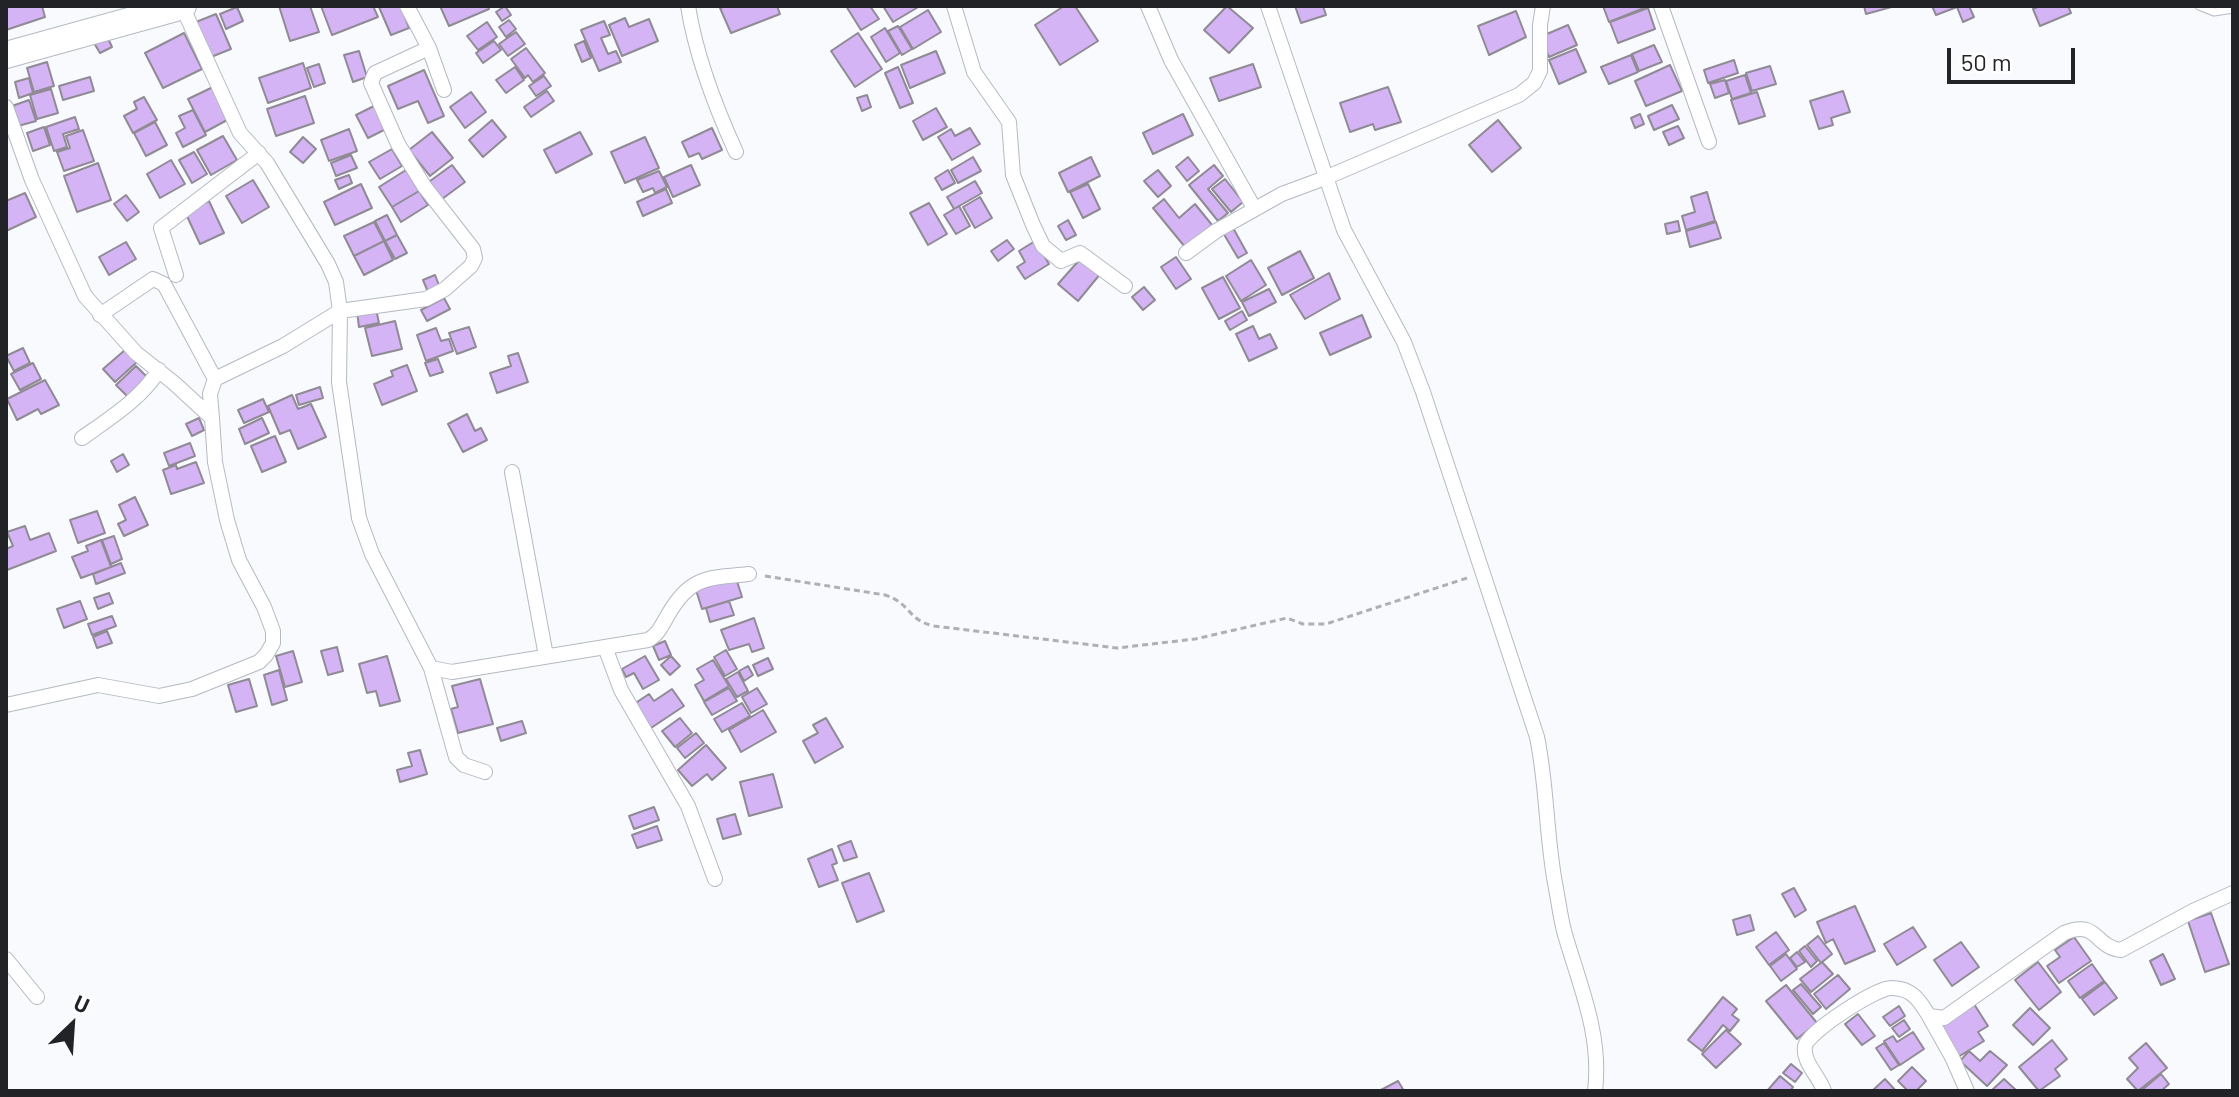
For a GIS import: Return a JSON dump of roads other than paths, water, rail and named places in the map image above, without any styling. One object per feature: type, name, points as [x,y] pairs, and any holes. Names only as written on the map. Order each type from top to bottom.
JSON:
[{"type":"highway","points":[[6,55],[182,6]]},
{"type":"street","points":[[182,6],[240,133],[259,153],[328,264],[339,293],[339,382],[359,518],[372,554],[431,668],[456,757],[464,765],[485,772]]},
{"type":"street","points":[[407,6],[429,48],[444,90]]},
{"type":"street","points":[[688,6],[707,80],[736,152]]},
{"type":"street","points":[[954,6],[974,72],[1009,122],[1013,175],[1043,246],[1061,261],[1080,253],[1125,286]]},
{"type":"street","points":[[1148,6],[1171,60],[1254,208]]},
{"type":"street","points":[[1268,6],[1344,230],[1404,342],[1423,392],[1537,737],[1544,773],[1554,878],[1564,930],[1587,1002],[1597,1052],[1595,1091]]},
{"type":"street","points":[[1186,253],[1254,208],[1519,95],[1534,83],[1540,71],[1543,6]]},
{"type":"street","points":[[1661,6],[1709,142]]},
{"type":"street","points":[[6,705],[98,685],[159,696],[181,692],[259,662],[266,655],[273,643],[273,631],[239,560],[227,520],[215,462],[210,394],[215,379],[283,346],[340,311],[426,299],[445,289],[471,266],[475,258],[473,249],[424,186],[398,144],[371,83],[375,73],[429,48]]},
{"type":"street","points":[[6,107],[32,180],[85,296],[136,353],[212,418]]},
{"type":"street","points":[[176,275],[161,228],[259,153]]},
{"type":"street","points":[[100,315],[153,279],[159,280],[215,379]]},
{"type":"street","points":[[82,438],[150,385],[159,370]]},
{"type":"street","points":[[512,472],[546,656]]},
{"type":"street","points":[[431,668],[452,672],[653,637],[683,591],[713,578],[749,574]]},
{"type":"street","points":[[605,647],[621,690],[688,806],[715,879]]},
{"type":"street","points":[[1929,1016],[1944,1018],[2064,933],[2079,927],[2093,931],[2111,949],[2121,950],[2233,893]]},
{"type":"street","points":[[6,959],[37,997]]},
{"type":"street","points":[[1824,1091],[1807,1061],[1806,1041],[1813,1032],[1889,987],[1911,992],[1920,1000],[1967,1091]]},
{"type":"lane","points":[[2199,6],[2214,12],[2233,9]]}]
